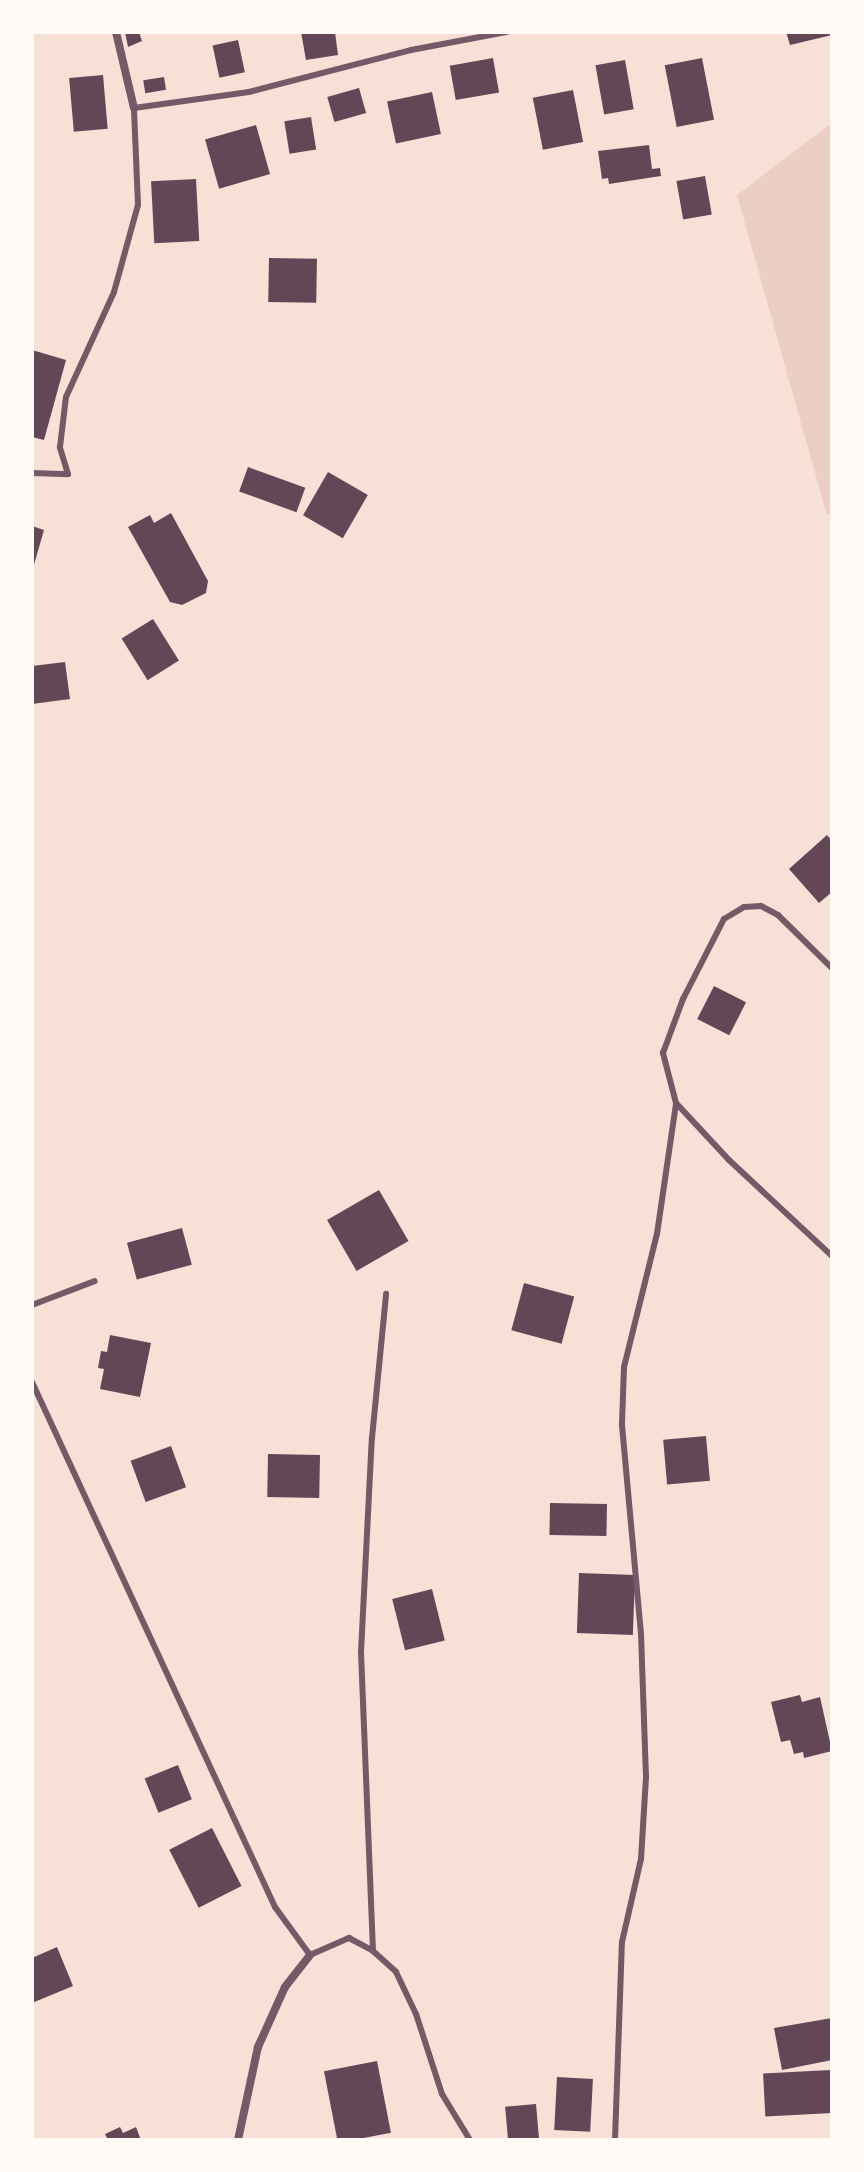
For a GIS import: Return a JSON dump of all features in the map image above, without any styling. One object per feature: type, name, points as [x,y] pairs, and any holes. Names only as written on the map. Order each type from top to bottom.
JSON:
[{"type":"street","points":[[116,32],[134,108]]},
{"type":"street","points":[[238,2140],[258,2047],[285,1987],[310,1955]]},
{"type":"lane","points":[[32,473],[68,474],[60,447],[66,397],[114,292],[138,205],[134,108],[249,92],[411,50],[506,32]]},
{"type":"lane","points":[[615,2140],[622,1942],[641,1859],[646,1777],[641,1634],[622,1424],[624,1367],[657,1234],[676,1103],[663,1053],[683,999],[724,919],[744,907],[761,906],[778,915],[832,968]]},
{"type":"lane","points":[[676,1103],[729,1160],[832,1256]]},
{"type":"lane","points":[[32,1305],[95,1281]]},
{"type":"lane","points":[[373,1951],[367,1869],[361,1652],[372,1438],[386,1294]]},
{"type":"lane","points":[[32,1382],[275,1907],[310,1955],[349,1938],[373,1951],[396,1972],[416,2014],[442,2094],[470,2140]]},
{"type":"shaded area","points":[[832,123],[832,517],[826,512],[737,195]]},
{"type":"building","points":[[125,32],[139,32],[142,41],[128,47]]},
{"type":"building","points":[[301,32],[335,32],[338,55],[306,60]]},
{"type":"building","points":[[786,32],[831,32],[832,35],[790,45]]},
{"type":"building","points":[[238,40],[245,72],[219,78],[213,45]]},
{"type":"building","points":[[493,58],[499,92],[456,100],[450,66]]},
{"type":"building","points":[[702,58],[714,120],[677,127],[665,65]]},
{"type":"building","points":[[625,60],[634,109],[604,114],[595,65]]},
{"type":"building","points":[[103,75],[108,129],[74,132],[69,78]]},
{"type":"building","points":[[164,77],[166,90],[145,93],[143,80]]},
{"type":"building","points":[[359,88],[366,113],[334,122],[327,97]]},
{"type":"building","points":[[573,90],[583,142],[543,150],[533,98]]},
{"type":"building","points":[[432,92],[441,134],[396,144],[387,102]]},
{"type":"building","points":[[311,117],[316,150],[289,154],[284,121]]},
{"type":"building","points":[[256,125],[270,174],[219,189],[205,140]]},
{"type":"building","points":[[649,145],[652,169],[660,168],[661,176],[609,184],[608,178],[602,179],[598,151]]},
{"type":"building","points":[[705,176],[712,214],[683,219],[676,181]]},
{"type":"building","points":[[196,179],[199,241],[154,243],[151,181]]},
{"type":"building","points":[[269,258],[317,259],[316,303],[268,302]]},
{"type":"building","points":[[32,350],[66,360],[44,440],[32,437]]},
{"type":"building","points":[[248,467],[305,488],[296,512],[239,491]]},
{"type":"building","points":[[328,472],[368,495],[343,538],[303,515]]},
{"type":"building","points":[[171,513],[208,581],[206,593],[182,605],[170,602],[128,527],[150,515],[154,523]]},
{"type":"building","points":[[32,526],[44,530],[33,568],[32,568]]},
{"type":"building","points":[[153,619],[179,661],[148,680],[122,639]]},
{"type":"building","points":[[65,662],[70,699],[32,704],[32,666]]},
{"type":"building","points":[[827,835],[832,841],[832,892],[819,903],[789,869]]},
{"type":"building","points":[[714,986],[746,1002],[729,1035],[697,1019]]},
{"type":"building","points":[[379,1190],[408,1241],[357,1271],[327,1220]]},
{"type":"building","points":[[182,1228],[192,1265],[137,1279],[127,1243]]},
{"type":"building","points":[[524,1283],[574,1296],[562,1344],[511,1330]]},
{"type":"building","points":[[110,1335],[151,1343],[140,1397],[100,1389],[104,1369],[98,1368],[101,1351],[107,1352]]},
{"type":"building","points":[[706,1436],[710,1481],[667,1485],[663,1440]]},
{"type":"building","points":[[171,1446],[186,1487],[146,1502],[131,1461]]},
{"type":"building","points":[[268,1454],[320,1455],[319,1498],[267,1497]]},
{"type":"building","points":[[550,1503],[607,1504],[606,1536],[549,1535]]},
{"type":"building","points":[[579,1573],[635,1575],[633,1635],[577,1633]]},
{"type":"building","points":[[432,1589],[445,1640],[405,1650],[392,1599]]},
{"type":"building","points":[[800,1695],[802,1702],[820,1697],[832,1751],[804,1758],[803,1752],[794,1754],[790,1740],[781,1742],[771,1702]]},
{"type":"building","points":[[178,1765],[192,1799],[158,1813],[145,1778]]},
{"type":"building","points":[[212,1828],[242,1886],[199,1908],[169,1850]]},
{"type":"building","points":[[57,1947],[73,1986],[32,2003],[32,1958]]},
{"type":"building","points":[[832,2018],[832,2060],[782,2070],[774,2028]]},
{"type":"building","points":[[377,2061],[391,2133],[337,2140],[324,2071]]},
{"type":"building","points":[[830,2070],[832,2113],[765,2116],[763,2074]]},
{"type":"building","points":[[557,2077],[593,2079],[590,2132],[554,2130]]},
{"type":"building","points":[[536,2104],[539,2140],[508,2140],[505,2107]]},
{"type":"building","points":[[120,2127],[123,2133],[136,2127],[141,2140],[108,2140],[105,2134]]}]
